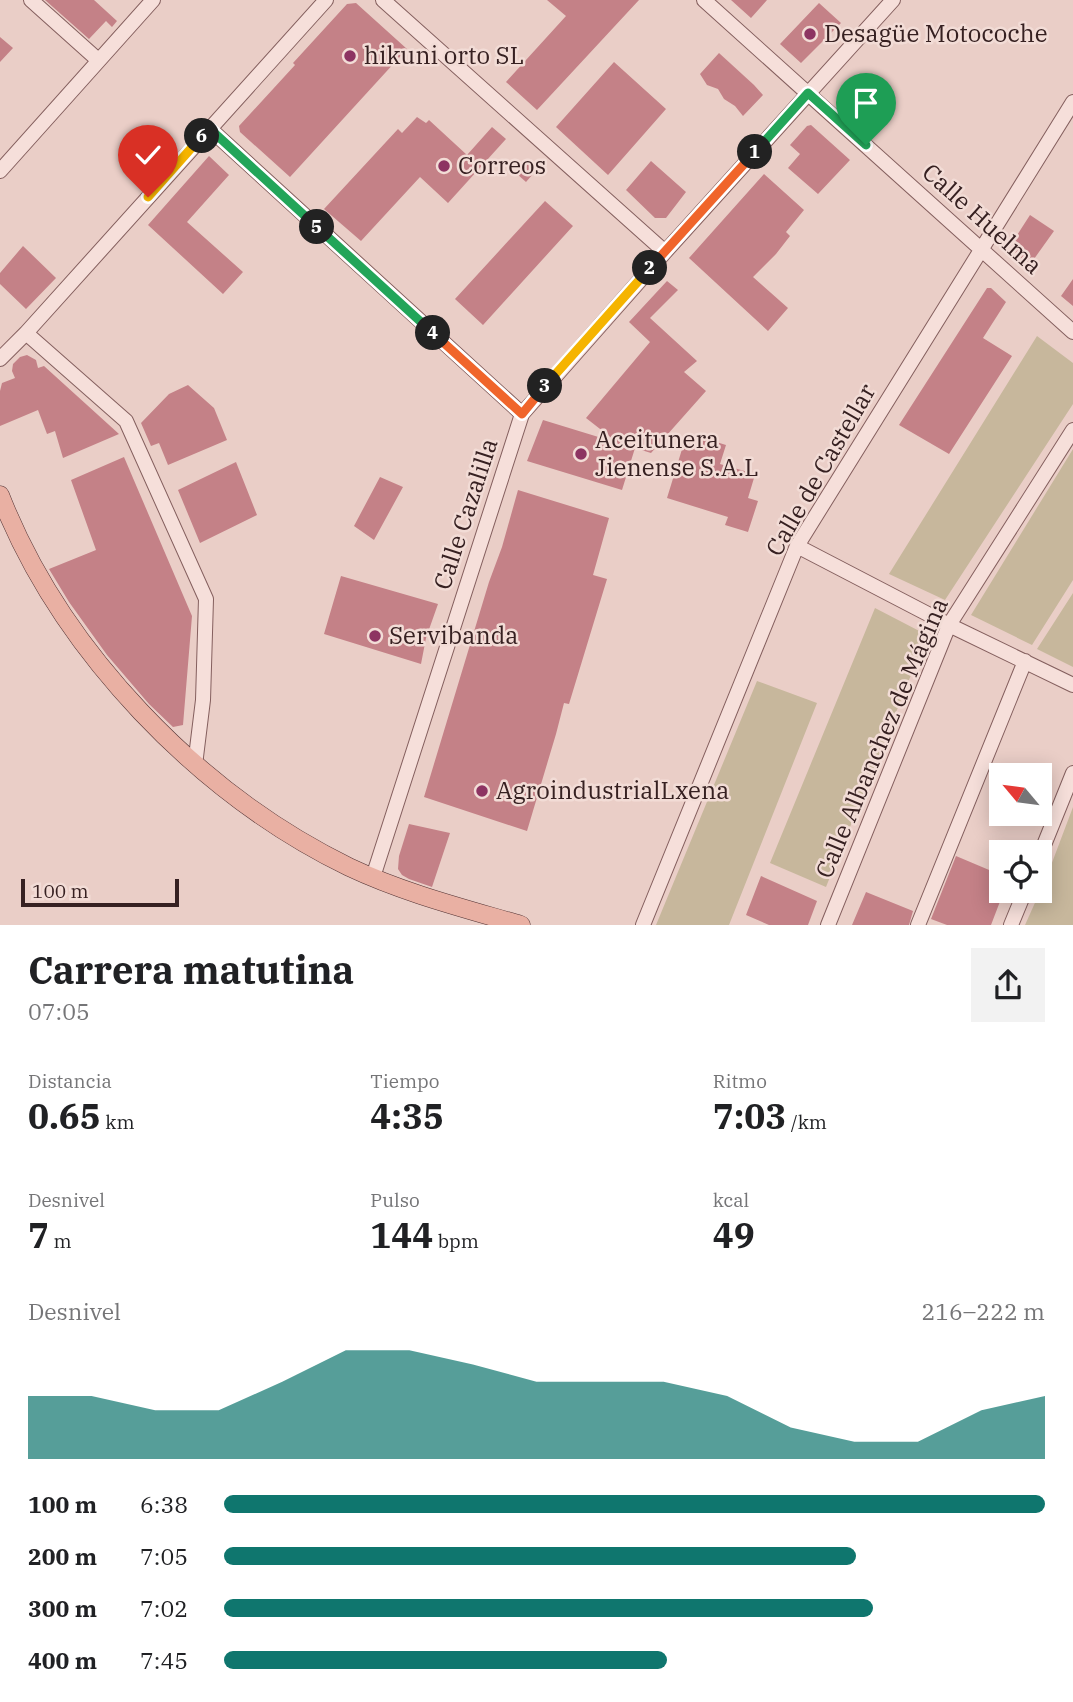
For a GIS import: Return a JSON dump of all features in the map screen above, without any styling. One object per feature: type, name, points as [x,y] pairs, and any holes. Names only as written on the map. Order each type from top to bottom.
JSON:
[{"type":"main road","points":[[0,495],[39,576],[82,641],[157,729],[195,765],[251,808],[349,867],[423,896],[521,925]]},
{"type":"street","points":[[31,0],[98,60]]},
{"type":"street","points":[[0,171],[153,0]]},
{"type":"street","points":[[1,359],[326,0]]},
{"type":"street","points":[[383,0],[664,252]]},
{"type":"street","name":"Calle Huelma","points":[[704,0],[1073,332]]},
{"type":"street","name":"Calle Cazalilla","points":[[373,877],[522,414],[664,252],[893,0]]},
{"type":"street","name":"Calle de Castellar","points":[[643,925],[797,546],[1073,102]]},
{"type":"street","points":[[209,128],[522,414]]},
{"type":"street","points":[[26,333],[126,421],[206,599],[203,701],[195,765]]},
{"type":"street","name":"Calle Albanchez de Mágina","points":[[828,925],[950,625],[1073,430]]},
{"type":"street","points":[[797,546],[1073,685]]},
{"type":"street","points":[[918,925],[1025,662]]},
{"type":"street","points":[[1046,840],[1073,773]]},
{"type":"street","points":[[1011,925],[1020,903]]},
{"type":"shaded area","points":[[1037,336],[1073,363],[1073,404],[945,600],[889,574]]},
{"type":"shaded area","points":[[1073,449],[1073,580],[1032,645],[971,615]]},
{"type":"shaded area","points":[[1073,593],[1073,667],[1037,649]]},
{"type":"shaded area","points":[[875,608],[927,635],[826,887],[770,863]]},
{"type":"shaded area","points":[[757,681],[817,703],[729,925],[656,925]]},
{"type":"shaded area","points":[[1073,807],[1073,925],[1025,925],[1035,903],[1052,903],[1052,863]]},
{"type":"building","points":[[45,0],[94,0],[117,21],[112,27],[106,21],[89,39]]},
{"type":"building","points":[[547,0],[639,0],[537,110],[506,82],[566,16]]},
{"type":"building","points":[[731,0],[767,0],[751,18]]},
{"type":"building","points":[[356,3],[407,49],[290,177],[240,132],[239,126],[347,4]]},
{"type":"building","name":"Desagüe Motocoche","points":[[819,3],[841,23],[801,63],[780,44]]},
{"type":"building","points":[[0,37],[13,48],[0,62]]},
{"type":"building","points":[[719,53],[763,95],[743,116],[735,106],[724,99],[718,89],[707,85],[700,74]]},
{"type":"building","points":[[614,62],[666,109],[608,175],[556,127]]},
{"type":"building","points":[[417,117],[426,123],[429,120],[467,155],[492,127],[506,139],[448,203],[420,177],[361,241],[324,209],[398,129],[402,133]]},
{"type":"building","points":[[811,125],[850,160],[818,194],[788,168],[800,154],[790,145]]},
{"type":"building","points":[[209,156],[229,175],[187,222],[243,272],[223,294],[148,225]]},
{"type":"building","points":[[530,159],[539,167],[526,182],[517,174]]},
{"type":"building","points":[[651,161],[686,192],[666,218],[655,218],[626,190]]},
{"type":"building","points":[[764,174],[804,210],[786,232],[790,236],[753,277],[788,308],[768,331],[689,258]]},
{"type":"building","points":[[545,201],[573,226],[483,325],[455,299]]},
{"type":"building","points":[[1030,215],[1054,231],[1029,266],[1013,250],[1012,243]]},
{"type":"building","points":[[23,246],[56,278],[26,309],[0,284],[0,273]]},
{"type":"building","points":[[1073,279],[1073,306],[1061,296]]},
{"type":"building","points":[[667,281],[678,290],[650,318],[697,361],[684,372],[706,391],[651,453],[635,448],[622,490],[527,461],[543,420],[618,443],[586,418],[650,342],[629,322]]},
{"type":"building","points":[[987,288],[991,288],[1006,302],[983,338],[1012,356],[949,454],[899,425]]},
{"type":"building","points":[[27,355],[36,360],[38,368],[44,366],[119,434],[63,458],[55,431],[47,434],[38,410],[0,426],[2,383],[15,378],[13,364],[20,357]]},
{"type":"building","points":[[188,385],[214,408],[227,440],[168,465],[159,443],[151,446],[141,423],[169,394]]},
{"type":"building","points":[[687,433],[726,445],[720,464],[748,472],[746,476],[754,478],[748,498],[758,501],[748,532],[725,525],[728,517],[667,498]]},
{"type":"building","points":[[124,457],[192,616],[183,725],[173,727],[149,704],[107,655],[49,569],[96,550],[71,480]]},
{"type":"building","points":[[236,462],[257,515],[200,543],[178,490]]},
{"type":"building","points":[[380,477],[403,487],[374,540],[354,526]]},
{"type":"building","points":[[518,490],[609,518],[593,575],[607,579],[569,704],[564,703],[527,831],[424,797]]},
{"type":"building","points":[[341,576],[438,604],[426,638],[421,664],[324,634]]},
{"type":"building","points":[[409,824],[450,833],[432,887],[409,879],[398,869],[399,856]]},
{"type":"building","points":[[956,856],[989,870],[989,903],[999,903],[991,925],[947,925],[931,919]]},
{"type":"building","points":[[761,876],[817,901],[808,925],[769,925],[746,915]]},
{"type":"building","points":[[866,892],[913,911],[909,925],[852,925]]},
{"type":"place","name":"Desagüe Motocoche","points":[[810,34]]},
{"type":"place","name":"hikuni orto SL","points":[[350,56]]},
{"type":"place","name":"Correos","points":[[444,166]]},
{"type":"place","name":"Aceitunera Jienense S.A.L","points":[[581,454]]},
{"type":"place","name":"Servibanda","points":[[375,636]]},
{"type":"place","name":"AgroindustrialLxena","points":[[482,791]]},
{"type":"route","points":[[148,197],[209,128],[522,414],[808,93],[866,145]]}]
